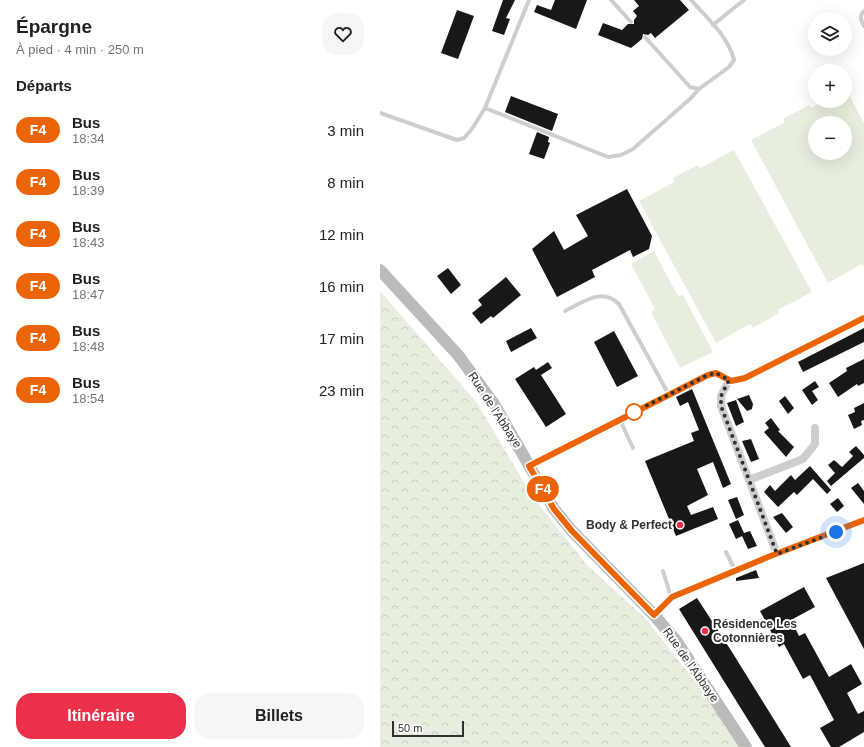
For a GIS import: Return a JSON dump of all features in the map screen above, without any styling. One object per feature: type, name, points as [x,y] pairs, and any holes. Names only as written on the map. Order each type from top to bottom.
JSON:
[{"type":"street","name":"Rue de l'Abbaye","points":[[380,270],[458,355],[494,404],[554,509],[572,531],[654,615],[686,654],[746,747]]},
{"type":"street","points":[[529,466],[708,375],[716,373],[729,380],[738,380],[757,374],[864,318]]},
{"type":"street","points":[[729,380],[720,401],[777,554]]},
{"type":"street","points":[[749,480],[803,459],[814,444],[815,428]]},
{"type":"street","points":[[654,615],[672,597],[864,520]]},
{"type":"lane","points":[[380,113],[456,140],[464,138],[472,129],[485,108],[529,0]]},
{"type":"lane","points":[[611,0],[631,22]]},
{"type":"lane","points":[[485,108],[608,157],[621,155],[633,149],[690,99],[699,89],[729,67],[734,60],[732,51],[713,25],[691,0]]},
{"type":"lane","points":[[713,25],[744,0]]},
{"type":"lane","points":[[864,10],[861,15],[861,20],[864,26]]},
{"type":"lane","points":[[645,37],[690,87],[699,89]]},
{"type":"lane","points":[[565,311],[591,298],[601,295],[612,297],[619,304],[669,395]]},
{"type":"lane","points":[[620,419],[633,448]]},
{"type":"lane","points":[[726,552],[735,571]]},
{"type":"lane","points":[[663,572],[672,597]]},
{"type":"green space","points":[[852,100],[864,123],[864,267],[862,264],[828,283],[751,140],[785,122],[783,119],[808,106],[808,108],[852,108]]},
{"type":"green space","points":[[734,150],[812,292],[778,310],[779,313],[753,328],[750,324],[716,343],[639,201],[674,182],[673,178],[698,165],[700,168]]},
{"type":"green space","points":[[654,251],[678,296],[683,295],[713,352],[680,368],[651,312],[655,309],[631,264]]},
{"type":"green space","points":[[380,291],[477,403],[532,496],[587,565],[645,618],[747,747],[380,747]]},
{"type":"building","points":[[503,0],[515,0],[506,18],[510,19],[504,35],[492,31]]},
{"type":"building","points":[[555,0],[587,0],[576,29],[534,12],[537,5],[551,10]]},
{"type":"building","points":[[634,0],[680,0],[689,10],[655,38],[651,33],[648,35],[643,34],[642,39],[631,48],[598,35],[603,23],[622,30],[628,24],[634,24],[634,20],[637,16],[633,11],[639,6]]},
{"type":"building","points":[[457,10],[474,16],[458,59],[441,53]]},
{"type":"building","points":[[511,96],[558,114],[552,131],[505,112]]},
{"type":"building","points":[[537,132],[549,137],[548,142],[550,143],[544,159],[529,154]]},
{"type":"building","points":[[627,189],[652,236],[649,249],[633,257],[630,250],[592,270],[595,277],[557,297],[532,249],[554,231],[564,250],[588,236],[576,215]]},
{"type":"building","points":[[448,268],[461,285],[451,294],[437,276]]},
{"type":"building","points":[[506,277],[521,295],[493,318],[491,316],[481,324],[472,313],[482,305],[478,300]]},
{"type":"building","points":[[531,328],[537,338],[511,352],[506,341]]},
{"type":"building","points":[[864,328],[864,342],[803,372],[798,362]]},
{"type":"building","points":[[614,331],[638,376],[617,387],[594,342]]},
{"type":"building","points":[[864,359],[864,383],[858,386],[857,384],[838,397],[829,383],[847,371],[846,368]]},
{"type":"building","points":[[548,362],[552,368],[541,375],[566,414],[546,427],[515,379],[534,367],[536,370]]},
{"type":"building","points":[[815,381],[819,387],[812,391],[818,400],[812,405],[802,390]]},
{"type":"building","points":[[692,389],[731,484],[723,488],[713,462],[697,469],[708,495],[687,506],[691,515],[713,507],[718,519],[676,536],[645,461],[694,441],[691,433],[699,430],[688,402],[680,406],[676,397]]},
{"type":"building","points":[[749,395],[753,404],[752,409],[747,411],[737,399]]},
{"type":"building","points":[[785,396],[794,408],[788,414],[779,401]]},
{"type":"building","points":[[736,400],[744,422],[736,426],[727,403]]},
{"type":"building","points":[[864,403],[864,420],[861,421],[862,425],[854,429],[848,415],[855,412],[854,408]]},
{"type":"building","points":[[771,418],[780,430],[778,431],[794,447],[786,457],[764,432],[769,428],[765,423]]},
{"type":"building","points":[[751,439],[759,459],[751,462],[742,441]]},
{"type":"building","points":[[856,446],[864,455],[864,458],[831,486],[827,481],[835,473],[828,465],[834,460],[842,467],[853,456],[849,452]]},
{"type":"building","points":[[810,466],[831,490],[827,494],[813,479],[797,495],[794,492],[778,507],[764,492],[770,485],[775,491],[791,475],[795,480]]},
{"type":"building","points":[[858,483],[864,491],[864,504],[851,488]]},
{"type":"building","points":[[737,497],[744,515],[736,519],[728,500]]},
{"type":"building","points":[[838,498],[844,506],[837,512],[830,504]]},
{"type":"building","points":[[782,513],[793,527],[786,533],[773,517]]},
{"type":"building","points":[[738,520],[744,533],[750,531],[757,546],[748,549],[742,536],[736,539],[729,524]]},
{"type":"building","points":[[864,563],[864,649],[826,578]]},
{"type":"building","points":[[756,570],[759,578],[736,581],[736,578]]},
{"type":"building","points":[[804,587],[815,607],[791,620],[799,636],[805,633],[829,677],[851,664],[862,684],[847,693],[858,714],[864,711],[864,732],[839,747],[831,747],[820,728],[834,720],[810,675],[803,679],[784,644],[779,647],[760,611]]},
{"type":"building","points":[[697,598],[791,747],[765,747],[679,609]]},
{"type":"bus line","name":"F4","points":[[864,318],[757,374],[731,381],[716,373],[708,375],[529,466],[554,509],[572,531],[654,615],[672,597],[742,567],[794,549],[864,520]]},
{"type":"place","name":"Body & Perfect","points":[[680,525]]},
{"type":"place","name":"Résidence Les Cotonnières","points":[[705,631]]},
{"type":"route","points":[[634,412],[708,375],[716,373],[729,380],[721,396],[721,406],[771,534],[777,554],[794,549],[836,532]]}]
